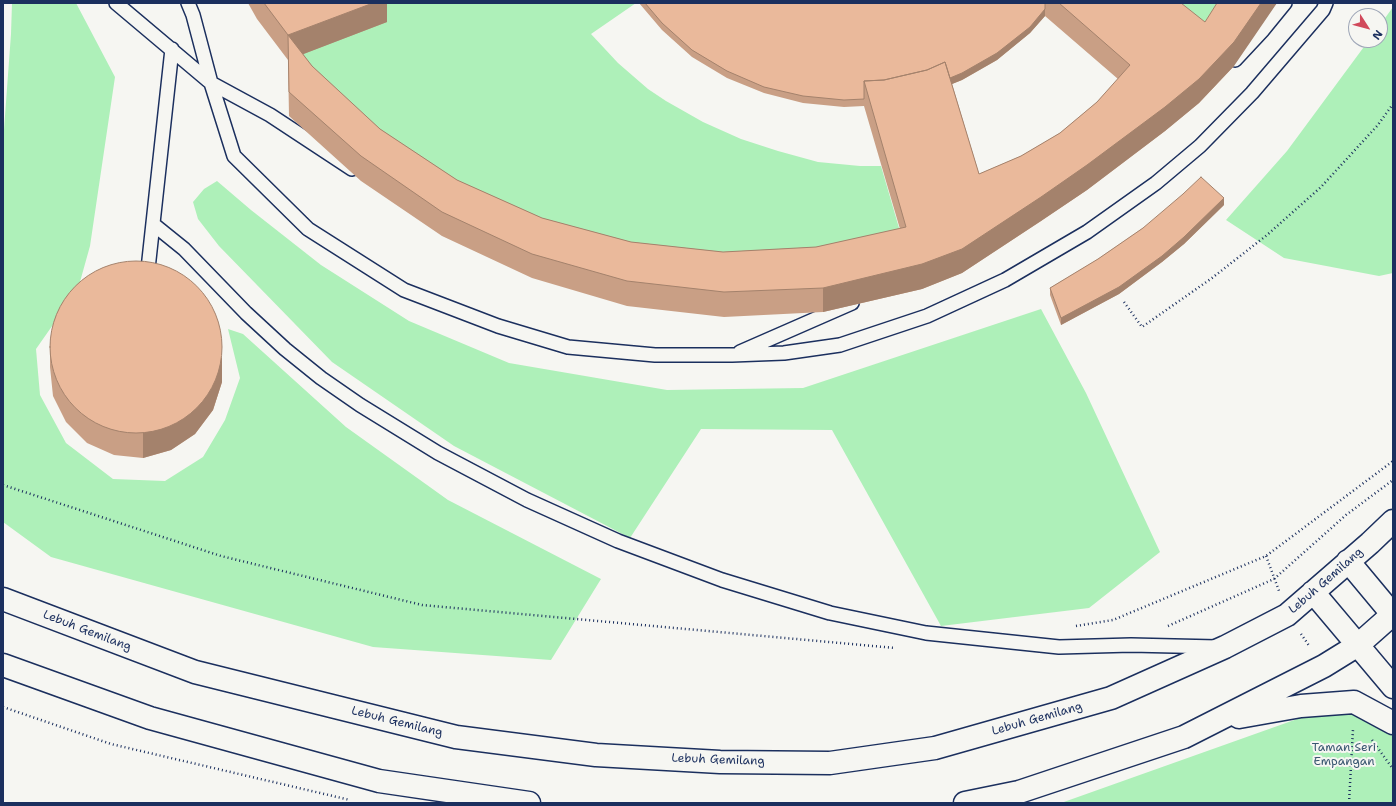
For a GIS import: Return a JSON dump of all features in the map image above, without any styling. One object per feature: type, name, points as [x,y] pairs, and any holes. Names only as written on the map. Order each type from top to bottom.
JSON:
[{"type":"main road","name":"Lebuh Gemilang","points":[[3,599],[195,672],[456,736],[596,755],[720,762],[830,763],[935,748],[1111,698],[1224,647],[1287,615],[1393,521]]},
{"type":"main road","points":[[965,803],[1019,792],[1184,737],[1324,666],[1358,646],[1393,614],[1348,562]]},
{"type":"main road","points":[[1313,592],[1393,687]]},
{"type":"main road","points":[[3,665],[150,718],[379,781],[529,803]]},
{"type":"main road","points":[[1214,722],[1301,706],[1354,702],[1393,723]]},
{"type":"lane","points":[[116,3],[211,83],[270,114],[360,174]]},
{"type":"lane","points":[[188,3],[193,15],[211,83],[234,156],[308,229],[404,290],[498,326],[568,347],[655,355],[784,353],[840,345],[928,316],[1005,280],[1087,232],[1156,183],[1200,146],[1252,93],[1322,10],[1326,3]]},
{"type":"lane","points":[[1228,67],[1263,30],[1285,3]]},
{"type":"lane","points":[[147,278],[172,49]]},
{"type":"lane","points":[[152,224],[184,249],[246,313],[285,349],[321,378],[445,457],[527,500],[618,541],[722,580],[830,613],[926,633],[1059,647],[1131,645],[1224,647]]},
{"type":"lane","points":[[732,355],[864,298]]},
{"type":"path","points":[[1124,302],[1142,327],[1212,278],[1267,234],[1321,187],[1377,126],[1393,104]]},
{"type":"path","points":[[1167,626],[1274,579],[1346,514],[1393,480]]},
{"type":"path","points":[[1349,803],[1354,702]]},
{"type":"path","points":[[3,708],[112,744],[357,801]]},
{"type":"green space","points":[[12,3],[76,3],[115,77],[90,246],[78,289],[36,349],[40,395],[66,443],[113,479],[165,481],[203,457],[225,420],[240,378],[228,329],[243,334],[346,427],[448,500],[601,579],[551,660],[373,647],[51,557],[3,522],[3,143]]},
{"type":"green space","points":[[376,3],[636,3],[591,34],[618,63],[648,89],[666,101],[703,122],[741,139],[818,162],[860,166],[881,166],[906,252],[723,277],[457,204],[288,60]]},
{"type":"green space","points":[[1150,3],[1233,3],[1205,46]]},
{"type":"green space","points":[[1393,7],[1393,273],[1379,276],[1284,258],[1226,220],[1287,151],[1363,48],[1388,48],[1388,14]]},
{"type":"green space","points":[[217,181],[321,265],[409,321],[509,363],[667,390],[803,388],[1041,309],[1086,393],[1160,552],[1089,608],[941,626],[832,430],[701,429],[630,538],[454,446],[332,362],[219,246],[198,219],[193,202],[204,189]]},
{"type":"green space","name":"Taman Seri Empangan","points":[[1354,702],[1393,733],[1393,803],[1061,803],[1314,713]]},
{"type":"building","points":[[264,3],[373,3],[288,35]]},
{"type":"building","points":[[645,3],[1045,3],[1045,9],[1030,27],[997,53],[962,73],[950,78],[945,62],[927,70],[884,80],[864,81],[864,99],[844,100],[803,96],[764,87],[727,71],[692,50],[662,23]]},
{"type":"building","points":[[1059,3],[1181,3],[1205,22],[1217,3],[1261,3],[1234,42],[1199,79],[1165,107],[1087,165],[962,249],[922,264],[823,288],[724,292],[627,281],[532,254],[442,212],[361,156],[289,92],[288,35],[312,66],[380,129],[457,180],[542,218],[631,242],[723,252],[816,247],[906,227],[864,81],[884,80],[927,70],[945,62],[979,174],[1021,156],[1060,133],[1097,102],[1130,65]]},
{"type":"building","points":[[1201,177],[1224,198],[1162,256],[1119,287],[1061,318],[1050,288],[1098,259],[1143,228]]},
{"type":"building","points":[[136,261],[153,263],[169,268],[184,276],[197,286],[207,299],[215,314],[220,330],[222,347],[220,364],[215,380],[207,395],[197,408],[184,418],[169,426],[153,431],[136,433],[119,431],[103,426],[88,418],[75,408],[65,395],[57,380],[52,364],[50,347],[52,330],[57,314],[65,299],[75,286],[88,276],[103,268],[119,263]]}]
